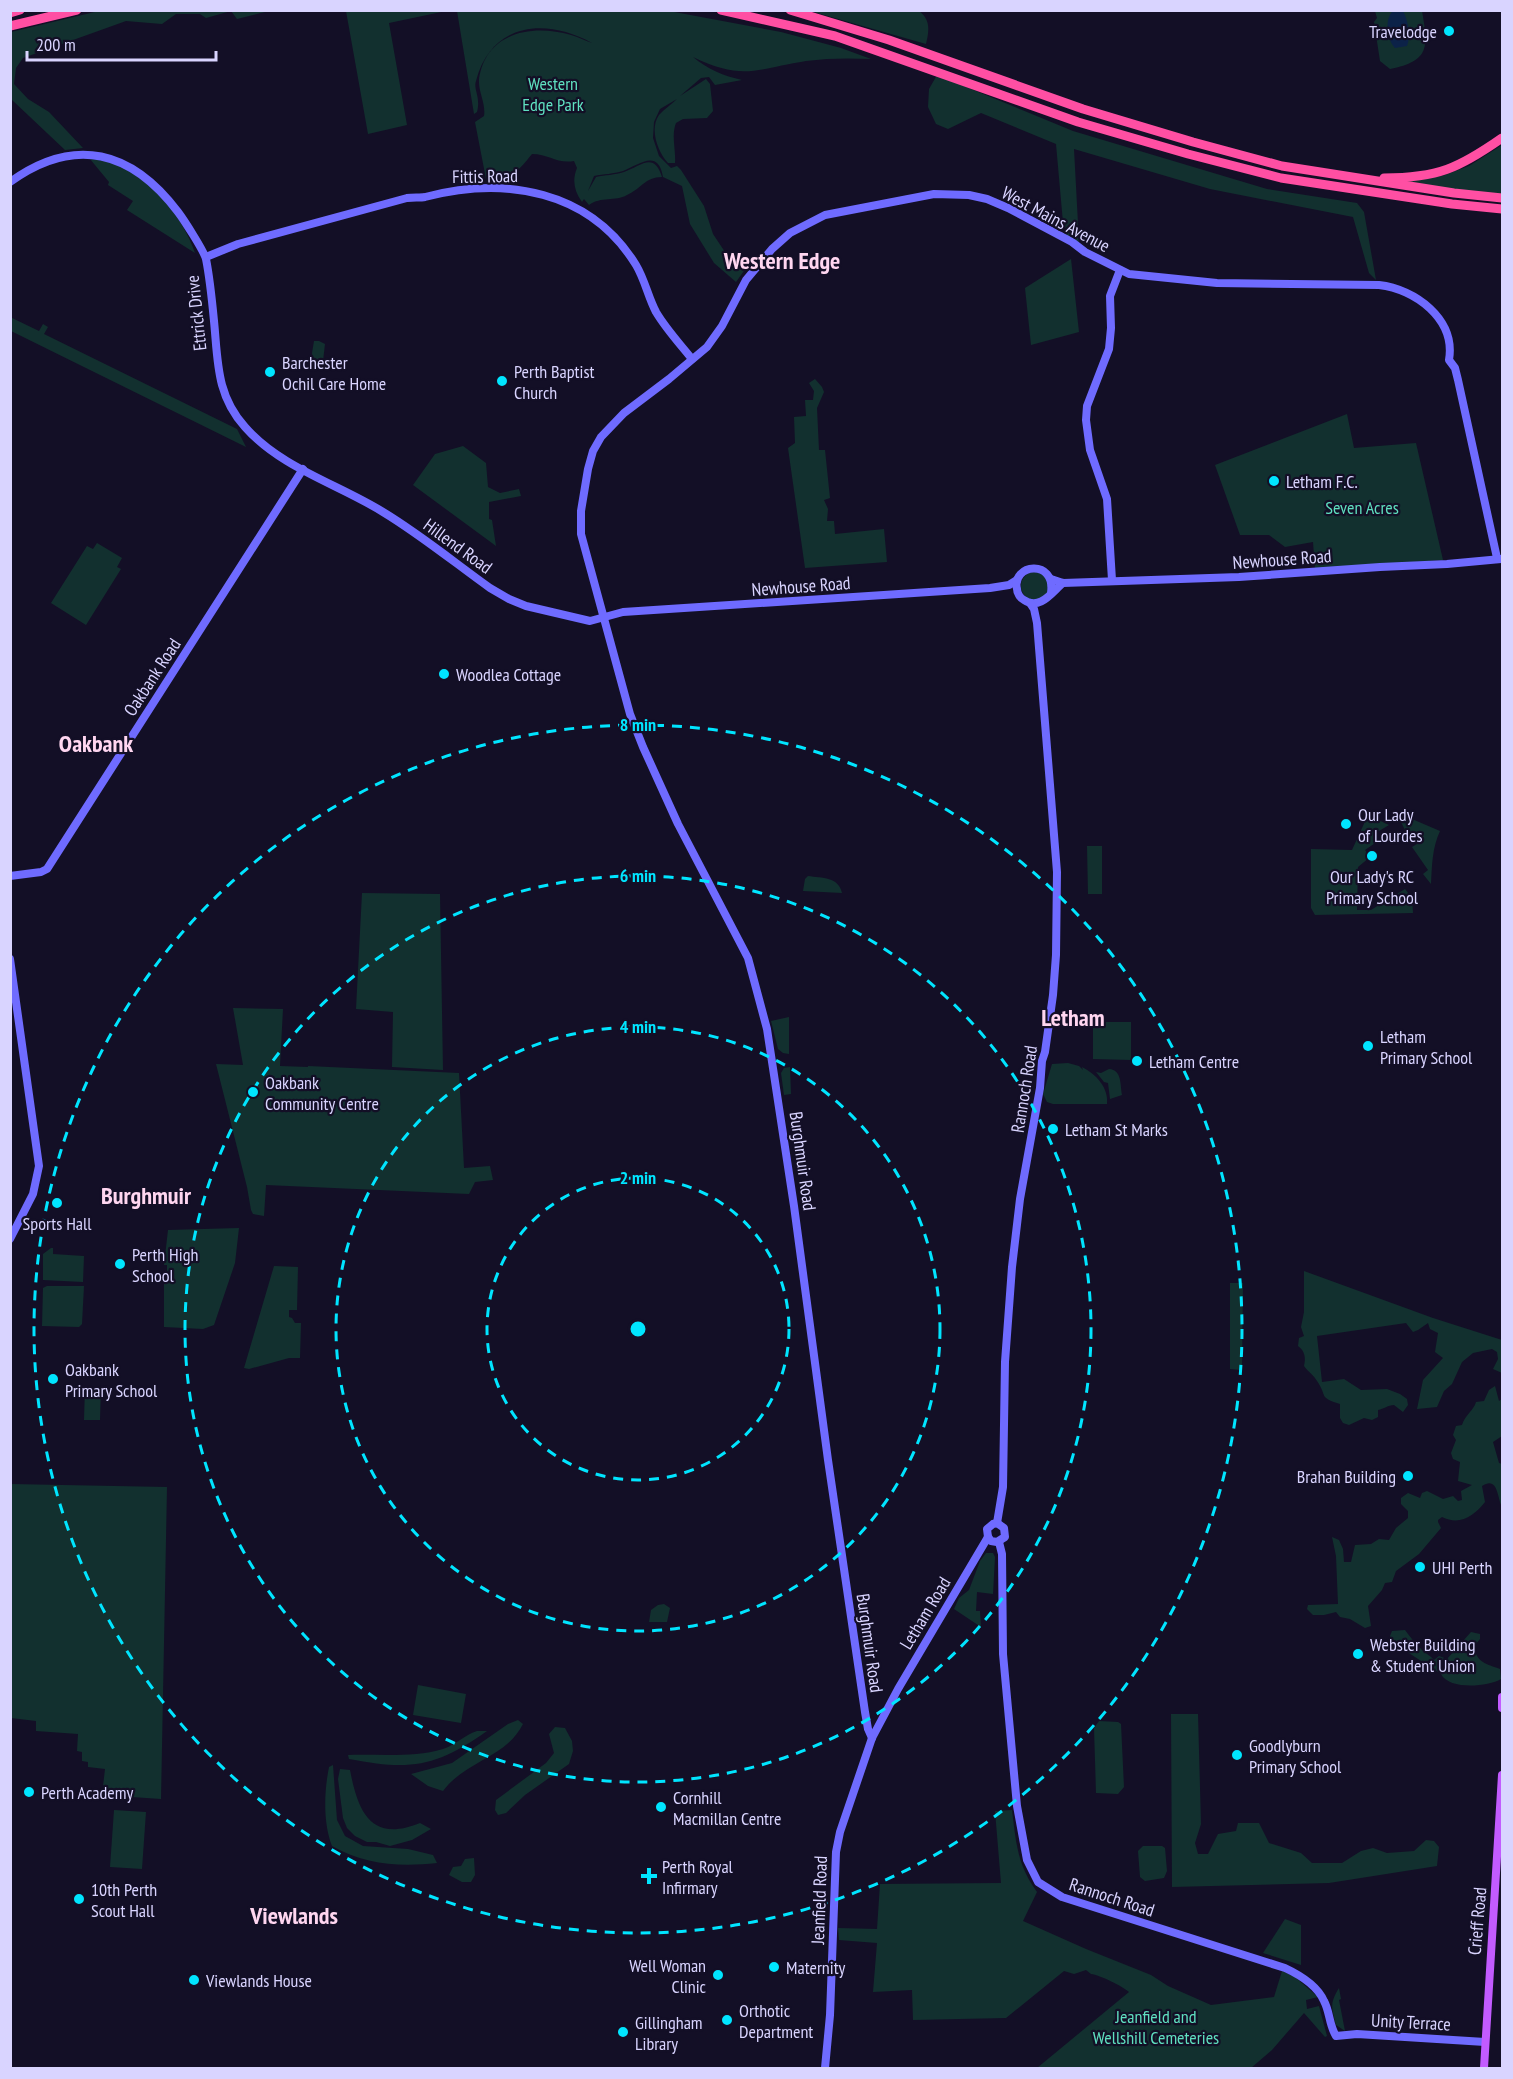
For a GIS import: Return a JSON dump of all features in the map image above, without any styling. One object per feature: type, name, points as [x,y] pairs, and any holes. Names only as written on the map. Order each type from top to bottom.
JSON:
[{"type":"highway","points":[[10,13],[20,10]]},
{"type":"highway","points":[[10,26],[77,10]]},
{"type":"highway","points":[[721,10],[835,36],[1078,122],[1281,178],[1503,211]]},
{"type":"highway","points":[[790,10],[889,40],[1083,109],[1282,166],[1503,198]]},
{"type":"highway","points":[[1351,177],[1407,178],[1441,173],[1473,159],[1503,138]]},
{"type":"main road","points":[[1503,1697],[1503,1708]]},
{"type":"main road","name":"Crieff Road","points":[[1484,2068],[1503,1775]]},
{"type":"street","name":"Ettrick Drive","points":[[10,182],[51,159],[94,153],[130,167],[155,186],[184,220],[206,257],[212,296],[215,355],[225,393],[237,417],[258,441],[303,469]]},
{"type":"street","name":"Fittis Road","points":[[206,257],[238,244],[407,198],[483,188],[522,189],[556,198],[604,226],[636,265],[662,321],[692,359]]},
{"type":"street","name":"West Mains Avenue","points":[[604,617],[580,534],[581,511],[588,469],[593,451],[602,437],[624,413],[713,340],[746,280],[772,249],[790,233],[825,215],[846,209],[934,194],[969,195],[987,199],[1008,208],[1129,274],[1217,283],[1388,286],[1415,296],[1432,310],[1446,335],[1450,353],[1449,360],[1455,368],[1500,559]]},
{"type":"street","points":[[1112,580],[1107,499],[1090,450],[1087,433],[1087,406],[1109,349],[1110,296],[1120,270]]},
{"type":"street","name":"Hillend Road","points":[[303,469],[382,511],[509,599],[534,608],[590,621],[604,617]]},
{"type":"street","name":"Oakbank Road","points":[[10,876],[41,872],[47,869],[303,469]]},
{"type":"street","name":"Newhouse Road","points":[[1051,579],[1063,583],[1239,577],[1500,559]]},
{"type":"street","points":[[1051,593],[1051,579],[1044,571],[1034,568],[1023,571],[1017,585],[1021,598],[1030,603],[1041,603],[1063,583]]},
{"type":"street","name":"Newhouse Road","points":[[604,617],[623,612],[1017,585]]},
{"type":"street","name":"Rannoch Road","points":[[997,1523],[1003,1487],[1005,1362],[1012,1267],[1020,1199],[1040,1088],[1042,1061],[1046,1052],[1056,955],[1057,872],[1037,623],[1030,603]]},
{"type":"street","name":"Rannoch Road","points":[[1037,623],[1041,603]]},
{"type":"street","name":"Burghmuir Road","points":[[604,617],[630,714],[642,747],[673,815],[748,958],[767,1029],[794,1206],[860,1683],[866,1719],[872,1737]]},
{"type":"street","points":[[10,959],[39,1166],[33,1194],[10,1239]]},
{"type":"street","name":"Rannoch Road","points":[[988,1537],[987,1529],[997,1523]]},
{"type":"street","name":"Rannoch Road","points":[[997,1523],[1005,1530],[1005,1537],[999,1542],[1002,1554],[1003,1654],[1017,1806],[1027,1860],[1038,1882],[1062,1897],[1285,1968],[1300,1975],[1315,1988],[1325,2001],[1332,2030],[1336,2036]]},
{"type":"street","points":[[988,1537],[994,1542],[999,1542]]},
{"type":"street","name":"Letham Road","points":[[872,1737],[988,1537]]},
{"type":"street","name":"Jeanfield Road","points":[[825,2068],[830,2015],[837,1841],[872,1737]]},
{"type":"street","name":"Unity Terrace","points":[[1336,2036],[1357,2034],[1485,2042]]},
{"type":"green space","points":[[103,10],[269,11],[237,19],[231,11],[206,18],[200,14],[176,14],[162,24],[126,21],[23,58],[16,68],[14,84],[28,99],[49,112],[83,148],[65,150],[11,99],[11,32]]},
{"type":"green space","points":[[346,11],[446,11],[389,23],[407,125],[368,134]]},
{"type":"green space","name":"Western Edge Park","points":[[457,11],[669,11],[781,32],[841,48],[871,59],[822,59],[761,70],[738,71],[725,69],[693,57],[716,72],[742,80],[715,85],[709,77],[701,78],[680,96],[706,79],[710,84],[713,111],[707,118],[683,119],[676,123],[675,163],[668,163],[661,153],[656,140],[655,127],[659,115],[677,99],[660,109],[654,122],[653,138],[659,156],[671,168],[677,166],[681,170],[704,206],[713,234],[725,252],[746,268],[736,282],[714,263],[690,224],[682,186],[663,177],[657,163],[647,161],[623,171],[594,176],[588,191],[596,177],[621,173],[646,162],[655,164],[662,177],[647,181],[632,193],[622,197],[589,205],[584,199],[582,202],[577,194],[574,181],[577,168],[574,161],[568,162],[532,154],[518,170],[507,178],[486,179],[475,122],[484,116],[479,79],[483,63],[489,53],[483,62],[476,81],[478,107],[474,114]],"holes":[[[539,28],[574,35],[592,43],[571,35],[541,31],[513,35],[492,50],[494,47],[507,37],[522,31]]]},
{"type":"green space","points":[[810,11],[919,11],[927,22],[926,44]]},
{"type":"green space","points":[[1375,11],[1422,11],[1425,43],[1420,56],[1403,66],[1390,69],[1380,61],[1374,22],[1377,18]]},
{"type":"green space","points":[[937,75],[1073,131],[1267,189],[1357,203],[1364,212],[1376,280],[1369,273],[1353,217],[1210,189],[1074,149],[1079,242],[1064,234],[1056,144],[981,113],[948,129],[936,124],[928,107],[929,89]]},
{"type":"green space","points":[[1502,145],[1502,197],[1391,183],[1442,176],[1469,166]]},
{"type":"green space","points":[[90,159],[110,162],[140,177],[174,212],[190,239],[195,253],[127,210],[133,201],[108,185],[109,182]]},
{"type":"green space","points":[[1071,259],[1079,332],[1031,345],[1025,288]]},
{"type":"green space","points":[[10,317],[39,331],[43,324],[48,327],[44,334],[237,429],[246,447],[11,331]]},
{"type":"green space","points":[[314,341],[325,344],[323,361],[313,361]]},
{"type":"green space","points":[[815,379],[824,392],[817,408],[819,450],[825,450],[830,498],[824,500],[828,509],[827,521],[834,521],[835,534],[884,529],[887,562],[805,568],[788,448],[795,443],[794,417],[806,416],[805,400],[813,400],[814,391],[809,383]]},
{"type":"green space","name":"Seven Acres","points":[[1347,414],[1354,448],[1416,443],[1443,560],[1315,569],[1313,542],[1285,547],[1269,535],[1240,535],[1215,465]]},
{"type":"green space","points":[[463,446],[486,463],[488,487],[500,493],[519,489],[521,496],[489,502],[489,519],[492,520],[496,546],[413,485],[435,454]]},
{"type":"green space","points":[[97,543],[122,558],[117,567],[121,569],[86,625],[51,603],[87,546],[93,549]]},
{"type":"green space","points":[[1035,572],[1045,576],[1049,586],[1045,596],[1035,600],[1025,596],[1021,586],[1025,576]]},
{"type":"green space","points":[[1368,815],[1389,825],[1374,834],[1378,841],[1365,850],[1370,857],[1358,867],[1357,910],[1371,910],[1405,889],[1412,898],[1413,913],[1315,915],[1311,908],[1311,849],[1352,850]]},
{"type":"green space","points":[[1405,816],[1440,831],[1434,850],[1431,884],[1423,874],[1428,870],[1412,847],[1417,844],[1413,838],[1410,840],[1400,820]]},
{"type":"green space","points":[[1087,846],[1102,846],[1102,894],[1088,894]]},
{"type":"green space","points":[[808,876],[834,881],[842,893],[803,891],[805,879]]},
{"type":"green space","points":[[362,893],[440,894],[443,1070],[392,1067],[393,1012],[356,1009]]},
{"type":"green space","points":[[233,1008],[283,1009],[280,1066],[459,1073],[464,1168],[490,1166],[493,1180],[475,1182],[469,1194],[266,1185],[264,1216],[253,1214],[216,1064],[243,1065]]},
{"type":"green space","points":[[789,1017],[789,1054],[778,1049],[771,1021]]},
{"type":"green space","points":[[1093,1022],[1131,1022],[1131,1060],[1093,1059]]},
{"type":"green space","points":[[1068,1063],[1079,1066],[1083,1070],[1082,1067],[1097,1078],[1106,1092],[1107,1104],[1047,1102],[1043,1094],[1052,1064]]},
{"type":"green space","points":[[790,1067],[791,1094],[784,1095],[781,1073],[784,1068]]},
{"type":"green space","points":[[1109,1069],[1118,1075],[1122,1095],[1110,1099],[1108,1083],[1104,1082],[1096,1072],[1101,1073]]},
{"type":"green space","points":[[239,1228],[235,1263],[214,1325],[203,1329],[164,1327],[164,1273],[167,1273],[167,1265],[164,1265],[168,1230]]},
{"type":"green space","points":[[53,1248],[53,1254],[84,1256],[83,1282],[43,1280],[43,1254]]},
{"type":"green space","points":[[274,1266],[298,1267],[297,1310],[289,1310],[289,1317],[295,1323],[301,1323],[300,1358],[289,1358],[249,1369],[244,1368]]},
{"type":"green space","points":[[1304,1271],[1433,1318],[1502,1340],[1502,1373],[1493,1369],[1498,1359],[1497,1352],[1492,1349],[1473,1353],[1462,1362],[1452,1384],[1444,1391],[1437,1407],[1417,1409],[1423,1380],[1443,1358],[1435,1352],[1438,1333],[1430,1329],[1428,1323],[1413,1332],[1406,1323],[1317,1336],[1322,1382],[1344,1379],[1361,1390],[1387,1389],[1407,1399],[1408,1405],[1403,1412],[1392,1405],[1378,1410],[1378,1417],[1372,1420],[1364,1418],[1349,1425],[1343,1423],[1340,1418],[1340,1404],[1324,1396],[1316,1379],[1304,1366],[1304,1355],[1298,1346],[1299,1338],[1304,1336],[1301,1327],[1304,1312]]},
{"type":"green space","points":[[1230,1283],[1243,1283],[1242,1370],[1230,1369]]},
{"type":"green space","points":[[47,1286],[84,1286],[82,1324],[79,1327],[42,1326],[43,1288]]},
{"type":"green space","points":[[1495,1386],[1499,1401],[1502,1399],[1502,1436],[1493,1442],[1499,1463],[1502,1464],[1502,1507],[1496,1489],[1491,1484],[1487,1484],[1482,1486],[1485,1502],[1476,1512],[1461,1520],[1449,1520],[1442,1517],[1438,1520],[1441,1528],[1419,1554],[1396,1571],[1392,1582],[1385,1583],[1368,1606],[1371,1626],[1365,1628],[1350,1619],[1340,1617],[1336,1612],[1313,1615],[1307,1609],[1308,1605],[1338,1604],[1336,1556],[1332,1537],[1339,1540],[1343,1549],[1344,1562],[1351,1562],[1355,1545],[1371,1544],[1379,1539],[1389,1540],[1396,1528],[1408,1518],[1408,1511],[1401,1504],[1401,1498],[1408,1493],[1420,1498],[1422,1493],[1427,1491],[1443,1499],[1453,1496],[1458,1501],[1462,1500],[1461,1491],[1472,1485],[1458,1481],[1460,1462],[1453,1459],[1451,1453],[1456,1440],[1453,1435],[1456,1426],[1462,1425],[1476,1402],[1484,1401],[1489,1390]]},
{"type":"green space","points":[[85,1387],[101,1387],[100,1420],[84,1420]]},
{"type":"green space","points":[[11,1484],[167,1487],[161,1799],[102,1795],[105,1769],[88,1767],[88,1762],[82,1761],[82,1752],[77,1751],[78,1734],[36,1731],[36,1721],[11,1718]]},
{"type":"green space","points":[[986,1553],[993,1553],[995,1557],[993,1594],[977,1592],[976,1611],[980,1611],[981,1627],[954,1609],[959,1598],[969,1590],[980,1561]]},
{"type":"green space","points":[[664,1604],[670,1608],[667,1622],[649,1622],[651,1610]]},
{"type":"green space","points":[[1405,1630],[1434,1660],[1439,1656],[1447,1659],[1471,1632],[1480,1634],[1475,1651],[1482,1662],[1500,1669],[1501,1679],[1478,1685],[1452,1683],[1392,1642],[1390,1636],[1392,1631]]},
{"type":"green space","points":[[418,1685],[466,1694],[461,1723],[413,1715]]},
{"type":"green space","points":[[1171,1714],[1198,1714],[1201,1824],[1195,1843],[1198,1854],[1208,1854],[1218,1834],[1236,1831],[1238,1823],[1259,1823],[1269,1843],[1301,1853],[1312,1863],[1342,1863],[1361,1851],[1373,1848],[1387,1853],[1414,1851],[1426,1840],[1434,1841],[1439,1847],[1437,1866],[1329,1883],[1172,1887]]},
{"type":"green space","points":[[518,1720],[523,1724],[507,1744],[463,1772],[443,1791],[428,1786],[411,1774],[452,1763],[508,1724]]},
{"type":"green space","points":[[1099,1721],[1121,1724],[1124,1787],[1118,1794],[1096,1793],[1094,1728]]},
{"type":"green space","points":[[555,1727],[565,1728],[572,1741],[573,1751],[569,1764],[525,1795],[506,1813],[498,1815],[495,1810],[496,1800],[546,1763],[554,1753],[549,1734]]},
{"type":"green space","points":[[477,1731],[487,1731],[453,1752],[422,1763],[390,1765],[371,1763],[349,1759],[348,1755],[408,1755],[432,1752],[448,1747]]},
{"type":"green space","points":[[333,1765],[337,1820],[345,1836],[363,1846],[408,1849],[433,1855],[437,1863],[410,1865],[370,1861],[332,1846],[325,1807],[329,1767]]},
{"type":"green space","points":[[340,1769],[350,1770],[357,1799],[370,1820],[378,1826],[390,1829],[420,1823],[431,1829],[412,1840],[390,1846],[367,1842],[355,1836],[347,1828],[343,1818],[338,1779]]},
{"type":"green space","points":[[114,1810],[146,1812],[142,1869],[110,1867]]},
{"type":"green space","name":"Jeanfield and Wellshill Cemeteries","points":[[1012,1810],[1021,1863],[1037,1892],[1023,1921],[1151,1975],[1168,1986],[1211,2005],[1274,1997],[1282,1971],[1295,1977],[1318,1997],[1306,2000],[1307,2009],[1319,2006],[1327,2036],[1325,2037],[1304,2013],[1272,2050],[1251,2068],[1037,2068],[1129,1992],[1086,1970],[1074,1974],[1064,1971],[1006,2018],[913,2020],[912,1990],[873,1992],[877,1943],[839,1940],[838,1928],[877,1929],[880,1884],[1001,1883],[995,1811]]},
{"type":"green space","points":[[1143,1846],[1165,1848],[1167,1871],[1164,1878],[1145,1881],[1140,1877],[1138,1851]]},
{"type":"green space","points":[[474,1858],[475,1875],[471,1882],[462,1882],[449,1875],[453,1867],[461,1866],[465,1859]]},
{"type":"green space","points":[[1285,1919],[1301,1925],[1301,1965],[1263,1953]]},
{"type":"green space","points":[[1339,1988],[1345,2031],[1336,2025],[1333,2010],[1334,1998]]},
{"type":"water","points":[[1393,11],[1403,11],[1405,15],[1409,33],[1407,46],[1395,48],[1390,40],[1388,19]]},
{"type":"place","name":"Travelodge","points":[[1449,31]]},
{"type":"place","name":"Barchester Ochil Care Home","points":[[270,372]]},
{"type":"place","name":"Perth Baptist Church","points":[[502,381]]},
{"type":"place","name":"Letham F.C.","points":[[1274,481]]},
{"type":"place","name":"Woodlea Cottage","points":[[444,674]]},
{"type":"place","name":"Our Lady of Lourdes","points":[[1346,824]]},
{"type":"place","name":"Our Lady's RC Primary School","points":[[1372,856]]},
{"type":"place","name":"Letham Primary School","points":[[1368,1046]]},
{"type":"place","name":"Letham Centre","points":[[1137,1061]]},
{"type":"place","name":"Oakbank Community Centre","points":[[253,1092]]},
{"type":"place","name":"Letham St Marks","points":[[1053,1129]]},
{"type":"place","name":"Sports Hall","points":[[57,1203]]},
{"type":"place","name":"Perth High School","points":[[120,1264]]},
{"type":"place","name":"Oakbank Primary School","points":[[53,1379]]},
{"type":"place","name":"Brahan Building","points":[[1408,1476]]},
{"type":"place","name":"UHI Perth","points":[[1420,1567]]},
{"type":"place","name":"Webster Building & Student Union","points":[[1358,1654]]},
{"type":"place","name":"Goodlyburn Primary School","points":[[1237,1755]]},
{"type":"place","name":"Perth Academy","points":[[29,1792]]},
{"type":"place","name":"Cornhill Macmillan Centre","points":[[661,1807]]},
{"type":"place","name":"Perth Royal Infirmary","points":[[649,1876]]},
{"type":"place","name":"10th Perth Scout Hall","points":[[79,1899]]},
{"type":"place","name":"Maternity","points":[[774,1967]]},
{"type":"place","name":"Well Woman Clinic","points":[[718,1975]]},
{"type":"place","name":"Viewlands House","points":[[194,1980]]},
{"type":"place","name":"Orthotic Department","points":[[727,2020]]},
{"type":"place","name":"Gillingham Library","points":[[623,2032]]},
{"type":"district","name":"Western Edge","points":[[782,260]]},
{"type":"district","name":"Oakbank","points":[[96,743]]},
{"type":"district","name":"Letham","points":[[1073,1017]]},
{"type":"district","name":"Burghmuir","points":[[146,1195]]},
{"type":"district","name":"Viewlands","points":[[294,1915]]}]
